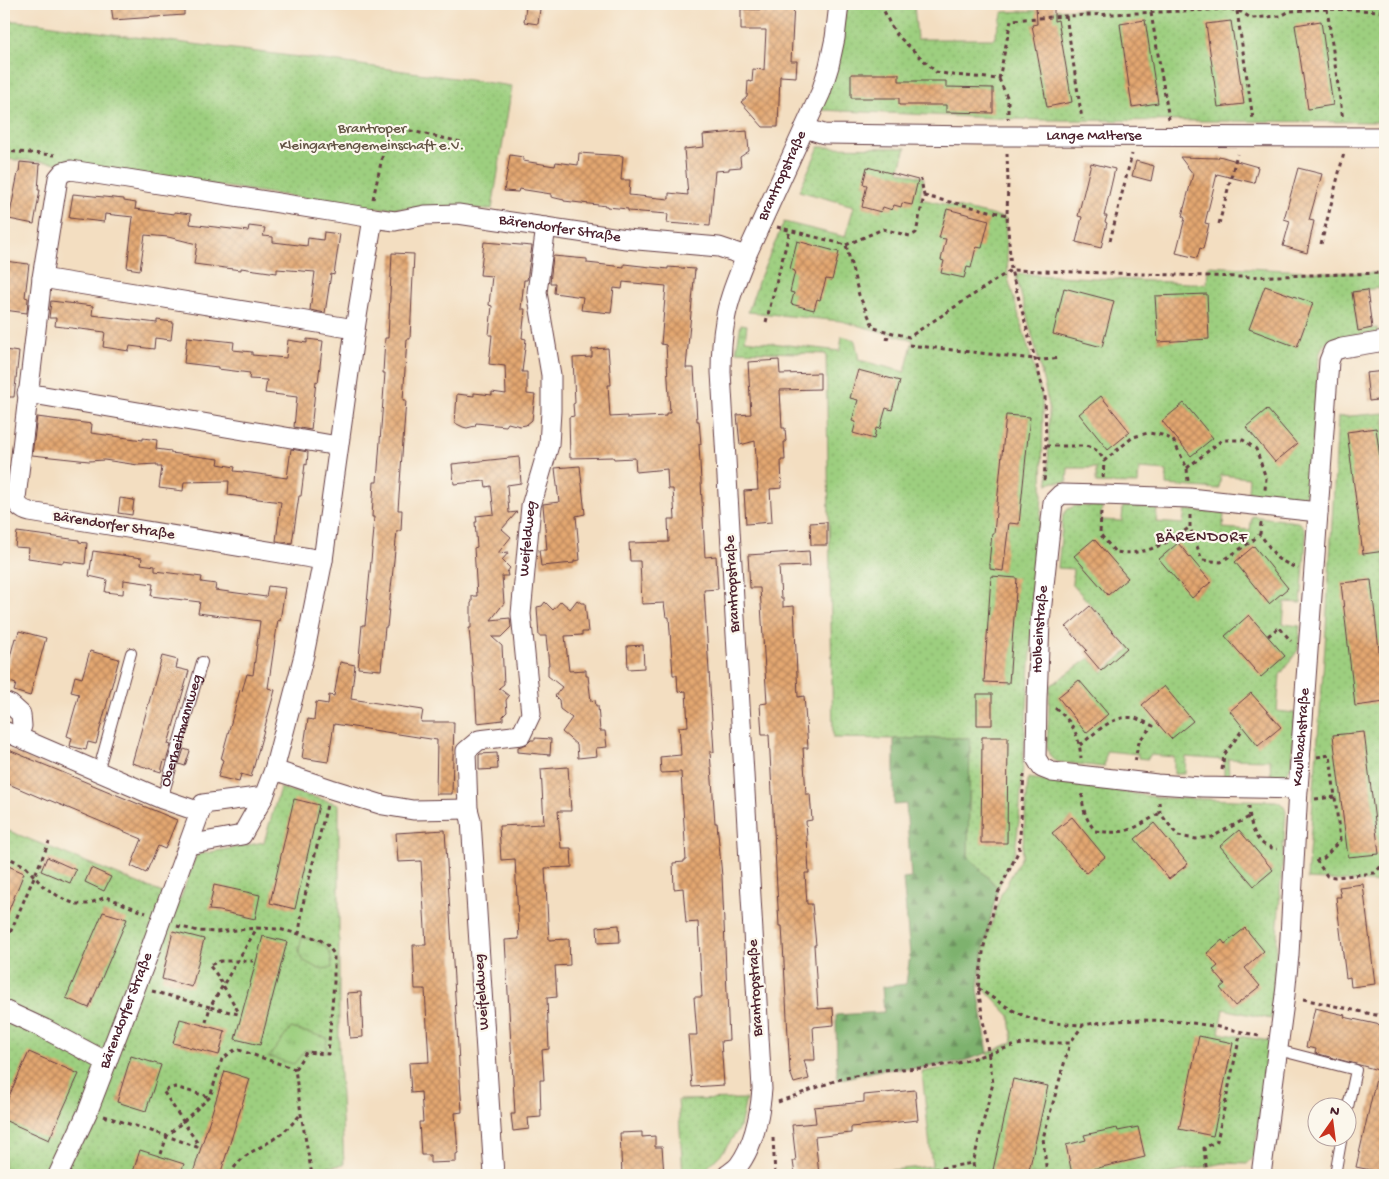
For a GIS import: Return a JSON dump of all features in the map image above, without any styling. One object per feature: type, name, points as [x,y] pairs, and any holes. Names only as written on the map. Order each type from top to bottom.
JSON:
[{"type":"street","name":"Brantropstraße","points":[[738,1172],[748,1150],[760,1112],[761,1079],[720,372],[721,356],[725,319],[736,280],[760,223],[821,92],[835,38],[838,4]]},
{"type":"street","name":"Lange Malterse","points":[[805,128],[824,134],[1085,137],[1385,137]]},
{"type":"street","name":"Bärendorfer Straße","points":[[323,560],[39,514],[24,510],[16,503],[27,393],[42,278],[58,178],[63,172],[71,170],[395,221],[425,215],[458,214],[626,239],[719,247],[746,256]]},
{"type":"street","points":[[188,845],[242,834],[264,796],[274,770],[304,655],[323,560],[355,329],[373,218]]},
{"type":"street","name":"Weifeldweg","points":[[494,1175],[471,820],[468,809],[466,751],[479,740],[521,735],[531,714],[521,614],[531,506],[549,445],[551,420],[551,375],[537,292],[546,227]]},
{"type":"street","points":[[42,278],[355,329]]},
{"type":"street","name":"Kaulbachstraße","points":[[1261,1175],[1289,955],[1300,757],[1329,361],[1333,352],[1342,348],[1385,341]]},
{"type":"street","points":[[27,393],[338,446]]},
{"type":"street","points":[[1052,502],[1061,494],[1189,498],[1318,512]]},
{"type":"street","name":"Holbeinstraße","points":[[1036,758],[1036,700],[1040,622],[1052,502]]},
{"type":"street","name":"Oberheitmannweg","points":[[4,702],[11,705],[21,714],[22,726],[11,734]]},
{"type":"street","name":"Oberheitmannweg","points":[[11,734],[162,799],[200,812]]},
{"type":"street","points":[[1036,758],[1042,768],[1052,772],[1133,782],[1222,788],[1298,789]]},
{"type":"street","points":[[274,770],[383,804],[413,810],[468,809]]},
{"type":"street","points":[[200,812],[203,804],[264,796]]},
{"type":"street","name":"Bärendorfer Straße","points":[[58,1175],[88,1111],[200,812]]},
{"type":"street","points":[[4,1010],[45,1029],[107,1062]]},
{"type":"lane","points":[[98,772],[131,653]]},
{"type":"lane","name":"Oberheitmannweg","points":[[162,799],[202,662]]},
{"type":"lane","points":[[1278,1046],[1356,1070],[1350,1096]]},
{"type":"lane","points":[[1335,1175],[1340,1146]]},
{"type":"path","points":[[881,4],[897,35],[936,72],[999,79]]},
{"type":"path","points":[[1321,244],[1346,146],[1327,9]]},
{"type":"path","points":[[1052,502],[1043,501],[1046,446],[1045,396],[1011,270],[1007,216],[1008,99],[999,79],[1011,20],[1230,10],[1242,12],[1251,18],[1281,16],[1290,11],[1327,9],[1385,10]]},
{"type":"path","points":[[1219,224],[1240,146],[1247,136],[1237,11]]},
{"type":"path","points":[[1151,13],[1172,136]]},
{"type":"path","points":[[1066,16],[1085,137]]},
{"type":"path","points":[[373,199],[389,126],[461,142]]},
{"type":"path","points":[[1110,241],[1134,145],[1133,136]]},
{"type":"path","points":[[760,223],[846,244],[883,229],[910,236],[916,233],[924,196],[921,179]]},
{"type":"path","points":[[924,196],[1007,216]]},
{"type":"path","points":[[968,206],[969,202]]},
{"type":"path","points":[[766,322],[790,230]]},
{"type":"path","points":[[846,244],[859,295],[874,328],[909,337],[1011,270],[1241,277],[1385,273]]},
{"type":"path","points":[[887,340],[889,332]]},
{"type":"path","points":[[909,345],[1043,360],[1060,358]]},
{"type":"path","points":[[1104,461],[1100,534],[1115,552],[1130,554],[1145,551],[1176,538],[1190,527]]},
{"type":"path","points":[[1268,636],[1278,627],[1308,658]]},
{"type":"path","points":[[1080,745],[1109,722],[1118,719],[1135,718],[1153,726],[1141,737],[1138,743],[1133,782]]},
{"type":"path","points":[[1222,788],[1222,761],[1224,755],[1243,729]]},
{"type":"path","points":[[1248,788],[1249,817],[1262,844],[1294,856],[1317,860],[1324,858],[1340,840],[1330,755],[1300,757]]},
{"type":"path","points":[[975,1175],[973,1163],[992,1083],[978,988],[984,946],[998,894],[1019,850],[1025,763],[1036,758]]},
{"type":"path","points":[[299,934],[303,904],[330,789]]},
{"type":"path","points":[[1160,813],[1178,836],[1196,839],[1212,837],[1249,817]]},
{"type":"path","points":[[4,947],[49,842]]},
{"type":"path","points":[[4,858],[11,859],[25,866],[43,886],[61,898],[75,904],[88,904],[106,897],[177,926],[198,931],[216,932],[257,928],[279,929],[316,938],[326,943],[334,954],[334,982],[328,1054],[306,1052],[295,1068],[312,1175]]},
{"type":"path","points":[[1317,860],[1327,876],[1335,877],[1375,873],[1385,862]]},
{"type":"path","points":[[206,1022],[210,1007],[257,928]]},
{"type":"path","points":[[136,986],[238,1014],[218,975],[209,965],[221,961],[253,961]]},
{"type":"path","points":[[978,988],[1006,1007],[1027,1017],[1054,1023],[1083,1025],[1106,1021],[1134,1020],[1194,1023],[1241,1031],[1278,1046]]},
{"type":"path","points":[[1285,995],[1385,1017]]},
{"type":"path","points":[[1047,1175],[1044,1138],[1070,1043],[1083,1025]]},
{"type":"path","points":[[1206,1175],[1204,1148],[1217,1141],[1241,1031]]},
{"type":"path","points":[[760,1112],[772,1104],[837,1080],[881,1070],[922,1068],[958,1063],[1016,1045],[1070,1043]]},
{"type":"path","points":[[161,1154],[167,1136],[210,1097],[222,1059],[236,1049],[295,1068]]},
{"type":"path","points":[[88,1111],[197,1147],[198,1144],[163,1091],[175,1087],[210,1097]]},
{"type":"path","points":[[230,1175],[243,1157],[282,1134],[301,1114]]},
{"type":"path","points":[[878,1175],[917,1172],[973,1163]]},
{"type":"green space","points":[[848,4],[914,4],[917,39],[994,39],[1003,12],[1200,4],[1385,4],[1385,122],[1038,120],[821,110]]},
{"type":"green space","name":"Brantroper Kleingartengemeinschaft e.V.","points":[[4,20],[40,23],[512,86],[492,209],[372,208],[61,163],[4,159]]},
{"type":"green space","points":[[819,147],[906,148],[899,171],[924,178],[920,195],[921,199],[1005,218],[1008,278],[1041,392],[1043,411],[1042,496],[1019,821],[1015,851],[998,888],[968,856],[970,738],[833,738],[826,354],[736,351],[741,324],[747,325],[745,340],[840,351],[842,336],[855,340],[859,360],[905,372],[913,340],[841,321],[748,312],[758,282],[784,222],[845,237],[854,206],[799,191]]},
{"type":"green space","points":[[1208,266],[1347,273],[1385,273],[1385,287],[1352,292],[1358,330],[1377,328],[1378,333],[1337,338],[1325,343],[1320,352],[1309,490],[1297,499],[1275,497],[1248,492],[1249,478],[1221,475],[1219,489],[1166,485],[1167,471],[1139,469],[1138,484],[1096,483],[1096,468],[1068,468],[1067,482],[1053,482],[1048,485],[1049,410],[1034,342],[1016,276],[1019,274],[1207,284]]},
{"type":"green space","points":[[1385,413],[1385,883],[1307,879],[1325,646],[1338,417]]},
{"type":"green space","points":[[1075,506],[1102,506],[1101,520],[1122,521],[1123,506],[1157,508],[1156,522],[1183,524],[1185,510],[1224,513],[1223,528],[1250,530],[1252,516],[1297,522],[1303,527],[1306,539],[1301,603],[1285,602],[1283,624],[1300,626],[1298,650],[1280,675],[1277,711],[1295,713],[1292,764],[1286,773],[1282,776],[1271,777],[1270,760],[1228,759],[1229,776],[1224,776],[1224,760],[1186,757],[1185,774],[1174,774],[1174,757],[1150,755],[1148,759],[1138,758],[1138,754],[1106,751],[1104,767],[1058,762],[1050,756],[1047,746],[1050,686],[1089,658],[1103,672],[1130,649],[1072,584],[1073,569],[1058,568],[1063,515],[1068,509]]},
{"type":"green space","points":[[970,738],[968,856],[998,888],[984,946],[978,988],[988,1053],[958,1063],[922,1068],[881,1070],[837,1080],[836,1015],[884,1012],[882,987],[906,984],[910,955],[903,879],[911,878],[906,804],[894,805],[894,739]]},
{"type":"green space","points":[[1028,778],[1163,798],[1276,801],[1284,806],[1286,812],[1271,1019],[1223,1009],[1219,1033],[1270,1041],[1254,1155],[1247,1164],[1224,1163],[1161,1175],[842,1175],[932,1166],[922,1072],[989,1057],[988,1053],[1013,1042],[1010,1016],[981,985],[984,946],[1001,894],[1022,856]]},
{"type":"green space","points":[[280,788],[339,804],[339,1052],[344,1165],[319,1168],[319,1175],[4,1175],[4,829],[180,900],[196,855],[264,842]]},
{"type":"green space","points":[[302,937],[320,943],[328,949],[332,968],[319,969],[304,961],[299,951]]},
{"type":"green space","points":[[291,1028],[327,1038],[326,1052],[305,1050],[294,1064],[269,1057]]},
{"type":"green space","points":[[746,1099],[740,1127],[723,1152],[705,1170],[693,1175],[683,1175],[678,1100]]},
{"type":"building","points":[[111,4],[184,4],[184,15],[113,20]]},
{"type":"building","points":[[777,4],[794,4],[791,61],[797,61],[796,77],[780,76],[778,127],[763,127],[741,102],[747,97],[748,81],[752,82],[753,69],[764,70],[766,30],[741,30],[741,9],[777,10]]},
{"type":"building","points":[[1036,4],[1054,4],[1054,21],[1058,20],[1072,102],[1047,107],[1032,25],[1037,24]]},
{"type":"building","points":[[526,6],[540,9],[538,24],[524,22]]},
{"type":"building","points":[[1145,20],[1158,103],[1132,107],[1120,24]]},
{"type":"building","points":[[1231,21],[1244,104],[1218,107],[1206,24]]},
{"type":"building","points":[[1321,21],[1333,105],[1308,109],[1295,25]]},
{"type":"building","points":[[851,74],[899,74],[899,81],[946,81],[946,87],[993,88],[993,113],[946,112],[946,105],[899,105],[899,98],[851,98]]},
{"type":"building","points":[[747,131],[749,151],[740,157],[741,167],[715,171],[710,226],[667,223],[668,214],[628,211],[628,209],[564,201],[551,197],[551,194],[519,189],[518,192],[504,191],[510,155],[523,157],[523,161],[555,166],[556,162],[578,165],[579,153],[623,156],[621,180],[630,180],[629,195],[669,199],[669,193],[688,195],[684,149],[704,147],[703,135]]},
{"type":"building","points":[[1219,156],[1258,167],[1254,183],[1217,174],[1205,223],[1209,224],[1203,249],[1200,248],[1197,258],[1176,253],[1185,218],[1182,216],[1193,174],[1180,157],[1218,158]]},
{"type":"building","points":[[1136,161],[1154,166],[1151,181],[1132,176]]},
{"type":"building","points":[[20,162],[40,164],[38,190],[40,190],[34,224],[9,219]]},
{"type":"building","points":[[1091,163],[1115,169],[1104,216],[1107,216],[1105,222],[1107,223],[1101,248],[1076,242],[1082,217],[1078,216]]},
{"type":"building","points":[[867,167],[918,180],[912,205],[902,203],[901,207],[894,205],[892,210],[883,207],[881,212],[862,207],[867,185],[863,184]]},
{"type":"building","points":[[1298,168],[1322,174],[1309,220],[1314,221],[1307,253],[1283,246],[1290,221],[1284,219]]},
{"type":"building","points":[[73,194],[124,199],[124,201],[136,203],[135,209],[174,214],[174,212],[191,214],[190,224],[248,231],[249,226],[265,228],[263,236],[273,237],[273,242],[307,246],[308,238],[323,240],[324,232],[340,234],[334,275],[331,274],[325,313],[310,310],[315,272],[277,269],[277,273],[194,264],[197,244],[168,237],[145,235],[140,270],[127,268],[133,217],[105,214],[104,222],[69,218]]},
{"type":"building","points":[[947,209],[989,220],[982,248],[976,247],[971,268],[967,267],[964,278],[941,273],[944,261],[941,260],[946,239],[939,238]]},
{"type":"building","points":[[797,241],[839,252],[832,280],[826,279],[820,300],[817,299],[814,310],[791,304],[794,293],[790,292],[795,271],[790,269]]},
{"type":"building","points":[[484,242],[532,246],[527,280],[524,280],[521,309],[525,309],[522,338],[526,339],[522,372],[527,372],[527,394],[535,395],[532,420],[526,425],[520,426],[508,423],[506,426],[476,423],[475,426],[467,428],[455,423],[457,394],[474,396],[474,393],[492,395],[492,392],[506,394],[505,366],[489,364],[492,306],[489,305],[492,276],[480,275]]},
{"type":"building","points":[[392,253],[414,254],[410,339],[407,339],[403,400],[406,400],[398,510],[402,510],[401,531],[397,531],[381,670],[358,668],[362,625],[365,625],[374,529],[374,517],[372,517],[374,482],[377,482],[385,373],[383,373],[385,338],[388,338]]},
{"type":"building","points":[[553,256],[587,259],[587,263],[624,267],[624,264],[668,269],[668,267],[695,269],[686,368],[694,368],[697,421],[699,421],[701,444],[699,444],[705,557],[716,556],[718,589],[704,590],[714,752],[710,752],[715,823],[717,823],[722,876],[729,1040],[721,1041],[724,1085],[692,1087],[688,1035],[697,1035],[694,997],[702,997],[698,922],[686,923],[683,888],[674,889],[673,863],[686,860],[681,772],[661,773],[660,757],[681,755],[679,727],[688,726],[686,691],[678,692],[677,675],[673,675],[669,617],[666,617],[664,603],[642,604],[640,561],[630,561],[629,543],[669,542],[668,519],[675,519],[673,489],[668,489],[667,469],[636,472],[635,458],[570,458],[569,417],[574,416],[573,404],[575,403],[573,358],[592,357],[592,349],[608,348],[611,385],[608,385],[610,417],[666,416],[666,413],[670,413],[666,345],[661,344],[666,286],[623,282],[622,289],[614,288],[611,313],[581,310],[583,297],[554,293],[555,283],[550,283]]},
{"type":"building","points":[[4,261],[29,264],[25,297],[28,298],[27,313],[4,310]]},
{"type":"building","points":[[1265,286],[1313,303],[1297,347],[1249,329]]},
{"type":"building","points":[[1064,288],[1114,301],[1102,347],[1053,334]]},
{"type":"building","points":[[1367,290],[1372,328],[1358,331],[1352,292]]},
{"type":"building","points":[[1207,294],[1209,339],[1158,342],[1155,296]]},
{"type":"building","points":[[51,301],[93,306],[92,315],[157,323],[157,320],[173,322],[171,340],[155,338],[154,349],[130,346],[129,351],[103,347],[105,332],[55,326],[56,318],[49,318]]},
{"type":"building","points":[[187,337],[234,342],[233,350],[252,352],[252,355],[286,358],[288,340],[307,343],[307,339],[323,341],[318,382],[316,381],[311,430],[294,427],[297,397],[265,393],[267,380],[249,379],[250,373],[184,363]]},
{"type":"building","points":[[4,350],[19,352],[14,397],[4,397]]},
{"type":"building","points":[[779,360],[780,374],[820,373],[820,389],[780,390],[782,428],[785,428],[786,442],[784,442],[785,460],[781,460],[782,488],[770,489],[772,522],[746,524],[744,491],[758,490],[755,441],[740,445],[737,415],[751,414],[748,362]]},
{"type":"building","points":[[858,370],[900,381],[892,410],[886,408],[880,429],[876,428],[874,439],[853,433],[856,422],[852,421],[858,400],[850,398]]},
{"type":"building","points":[[1385,371],[1385,399],[1369,401],[1366,373]]},
{"type":"building","points":[[1101,396],[1130,432],[1108,450],[1079,414]]},
{"type":"building","points":[[1184,403],[1213,438],[1191,456],[1162,421]]},
{"type":"building","points":[[1267,409],[1297,444],[1275,462],[1246,427]]},
{"type":"building","points":[[1006,415],[1030,417],[1019,524],[1009,523],[1003,571],[990,569],[989,564]]},
{"type":"building","points":[[37,417],[92,424],[91,433],[157,440],[156,449],[171,451],[171,453],[219,459],[218,464],[235,467],[234,471],[287,478],[291,449],[308,452],[292,543],[276,541],[281,502],[228,495],[229,481],[184,482],[183,491],[159,488],[162,467],[157,467],[157,464],[138,465],[104,460],[89,461],[32,455]]},
{"type":"building","points":[[1376,428],[1385,495],[1385,551],[1363,554],[1347,432]]},
{"type":"building","points":[[519,457],[521,483],[507,485],[509,513],[517,512],[502,529],[511,537],[498,553],[509,552],[502,560],[510,568],[507,572],[508,576],[502,576],[504,603],[491,620],[510,618],[511,627],[501,637],[492,637],[502,646],[504,684],[499,688],[509,696],[506,700],[507,712],[503,716],[503,720],[477,723],[469,628],[471,628],[472,596],[477,596],[474,548],[477,547],[475,522],[477,522],[476,516],[494,514],[491,486],[486,487],[485,481],[454,484],[452,464]]},
{"type":"building","points":[[580,466],[585,514],[576,516],[580,560],[574,561],[574,563],[541,566],[539,550],[547,550],[543,504],[559,502],[555,468]]},
{"type":"building","points":[[120,498],[134,500],[132,515],[118,513]]},
{"type":"building","points":[[827,522],[827,545],[811,545],[810,523]]},
{"type":"building","points":[[17,532],[79,540],[79,542],[87,543],[85,564],[28,558],[29,548],[15,547]]},
{"type":"building","points":[[1094,539],[1128,578],[1108,595],[1074,556]]},
{"type":"building","points":[[1178,543],[1211,582],[1192,598],[1159,559]]},
{"type":"building","points":[[1254,546],[1288,588],[1269,604],[1235,562]]},
{"type":"building","points":[[93,551],[142,558],[141,564],[155,566],[155,571],[202,577],[201,582],[216,584],[215,590],[266,597],[268,586],[285,588],[280,621],[278,620],[268,688],[275,690],[251,777],[241,774],[239,782],[218,777],[223,760],[221,759],[240,690],[242,691],[247,674],[253,675],[260,621],[198,613],[200,602],[151,596],[153,584],[124,580],[123,594],[105,592],[107,580],[89,576]]},
{"type":"building","points":[[809,551],[810,566],[779,567],[783,607],[794,606],[798,697],[804,696],[808,748],[803,748],[806,794],[810,794],[812,820],[806,821],[809,873],[805,873],[807,904],[812,904],[816,945],[814,945],[818,1009],[833,1008],[834,1025],[813,1027],[815,1060],[804,1060],[809,1079],[794,1083],[790,1072],[782,926],[779,926],[769,735],[762,735],[760,704],[767,703],[760,588],[750,588],[748,555]]},
{"type":"building","points":[[991,576],[1017,578],[1009,683],[984,682]]},
{"type":"building","points":[[1371,580],[1385,702],[1355,706],[1341,583]]},
{"type":"building","points":[[577,600],[585,603],[588,632],[582,632],[582,635],[565,636],[569,671],[586,670],[591,701],[595,700],[596,706],[598,706],[600,731],[605,731],[607,747],[596,748],[597,756],[578,758],[577,745],[562,732],[572,718],[560,709],[559,700],[555,696],[562,687],[548,676],[549,665],[546,636],[539,636],[537,607],[542,606],[545,602],[553,610],[561,601],[570,609]]},
{"type":"building","points":[[1090,606],[1127,648],[1101,671],[1085,652],[1087,650],[1066,627]]},
{"type":"building","points":[[1249,615],[1285,656],[1261,677],[1225,636]]},
{"type":"building","points":[[19,631],[46,638],[30,696],[14,691],[16,684],[4,680],[15,638],[17,639]]},
{"type":"building","points":[[643,645],[644,668],[628,669],[627,646]]},
{"type":"building","points":[[90,651],[119,659],[96,744],[88,742],[86,750],[70,746],[72,738],[67,736],[79,694],[71,692],[75,676],[82,678]]},
{"type":"building","points":[[162,656],[178,660],[176,668],[189,671],[168,744],[171,745],[161,772],[132,763]]},
{"type":"building","points":[[340,662],[355,665],[351,699],[423,710],[421,722],[454,722],[452,794],[436,794],[437,740],[334,724],[328,762],[302,758],[308,719],[314,720],[316,702],[328,704],[329,695],[334,696]]},
{"type":"building","points":[[1079,680],[1108,714],[1086,733],[1058,697]]},
{"type":"building","points":[[1164,686],[1193,721],[1171,739],[1142,705]]},
{"type":"building","points":[[1251,693],[1281,727],[1258,746],[1230,711]]},
{"type":"building","points":[[977,694],[992,694],[992,725],[977,725]]},
{"type":"building","points":[[1364,732],[1379,854],[1348,857],[1333,735]]},
{"type":"building","points":[[982,737],[1008,737],[1007,843],[981,843]]},
{"type":"building","points":[[535,738],[551,739],[550,755],[518,752],[518,747],[527,744],[531,740],[535,740]]},
{"type":"building","points":[[4,748],[177,820],[165,849],[158,846],[146,873],[131,866],[142,839],[4,782]]},
{"type":"building","points":[[184,749],[190,751],[185,766],[179,764]]},
{"type":"building","points":[[497,753],[498,769],[479,770],[480,754]]},
{"type":"building","points":[[568,767],[571,811],[558,811],[561,848],[571,848],[572,867],[545,868],[549,940],[569,939],[570,965],[555,966],[557,997],[547,998],[549,1049],[542,1050],[544,1080],[540,1080],[541,1117],[528,1118],[529,1129],[513,1131],[511,1114],[515,1114],[505,940],[519,939],[515,859],[501,860],[499,826],[544,824],[541,769]]},
{"type":"building","points":[[294,799],[319,805],[295,909],[270,903]]},
{"type":"building","points":[[1072,817],[1105,857],[1086,873],[1052,833]]},
{"type":"building","points":[[1154,823],[1188,864],[1169,879],[1135,839]]},
{"type":"building","points":[[445,830],[462,1112],[455,1113],[458,1153],[456,1154],[456,1162],[430,1163],[430,1155],[421,1155],[419,1122],[423,1122],[421,1092],[411,1093],[409,1063],[429,1062],[425,989],[415,989],[413,945],[426,945],[421,861],[398,862],[396,833]]},
{"type":"building","points":[[1239,830],[1273,870],[1254,886],[1220,846]]},
{"type":"building","points":[[47,857],[76,870],[70,883],[41,871]]},
{"type":"building","points":[[4,864],[24,873],[4,922]]},
{"type":"building","points":[[91,868],[111,877],[104,891],[85,882]]},
{"type":"building","points":[[1363,884],[1375,984],[1351,987],[1350,977],[1346,978],[1336,897],[1341,897],[1339,887]]},
{"type":"building","points":[[214,885],[260,895],[255,919],[209,910]]},
{"type":"building","points":[[103,912],[127,919],[89,1008],[66,998]]},
{"type":"building","points":[[619,925],[620,942],[598,943],[597,927]]},
{"type":"building","points":[[1245,928],[1264,951],[1245,968],[1260,986],[1235,1006],[1220,988],[1225,984],[1213,970],[1218,966],[1207,953],[1222,940],[1225,944]]},
{"type":"building","points":[[173,931],[204,939],[192,987],[162,979]]},
{"type":"building","points":[[263,936],[287,942],[260,1045],[235,1039]]},
{"type":"building","points":[[361,992],[363,1037],[350,1038],[347,993]]},
{"type":"building","points":[[1315,1008],[1385,1026],[1385,1173],[1356,1167],[1378,1070],[1315,1053],[1316,1049],[1306,1047]]},
{"type":"building","points":[[180,1019],[225,1031],[219,1055],[173,1043]]},
{"type":"building","points":[[1199,1036],[1233,1043],[1213,1136],[1179,1129]]},
{"type":"building","points":[[29,1052],[79,1074],[49,1140],[4,1120],[4,1107]]},
{"type":"building","points":[[131,1056],[161,1065],[146,1111],[117,1102]]},
{"type":"building","points":[[225,1071],[250,1079],[220,1175],[193,1173]]},
{"type":"building","points":[[1013,1079],[1048,1086],[1028,1175],[1016,1175],[993,1170]]},
{"type":"building","points":[[915,1090],[918,1120],[851,1127],[851,1133],[815,1137],[819,1175],[795,1175],[793,1161],[796,1161],[792,1125],[816,1123],[814,1107],[864,1102],[864,1095]]},
{"type":"building","points":[[1138,1127],[1145,1157],[1072,1174],[1066,1145],[1086,1140],[1084,1135],[1117,1128],[1118,1131]]},
{"type":"building","points":[[642,1132],[642,1137],[655,1136],[655,1147],[662,1147],[664,1175],[622,1175],[620,1133]]},
{"type":"building","points":[[140,1150],[184,1164],[180,1175],[132,1175]]},
{"type":"district","name":"BÄRENDORF","points":[[1202,538]]}]
